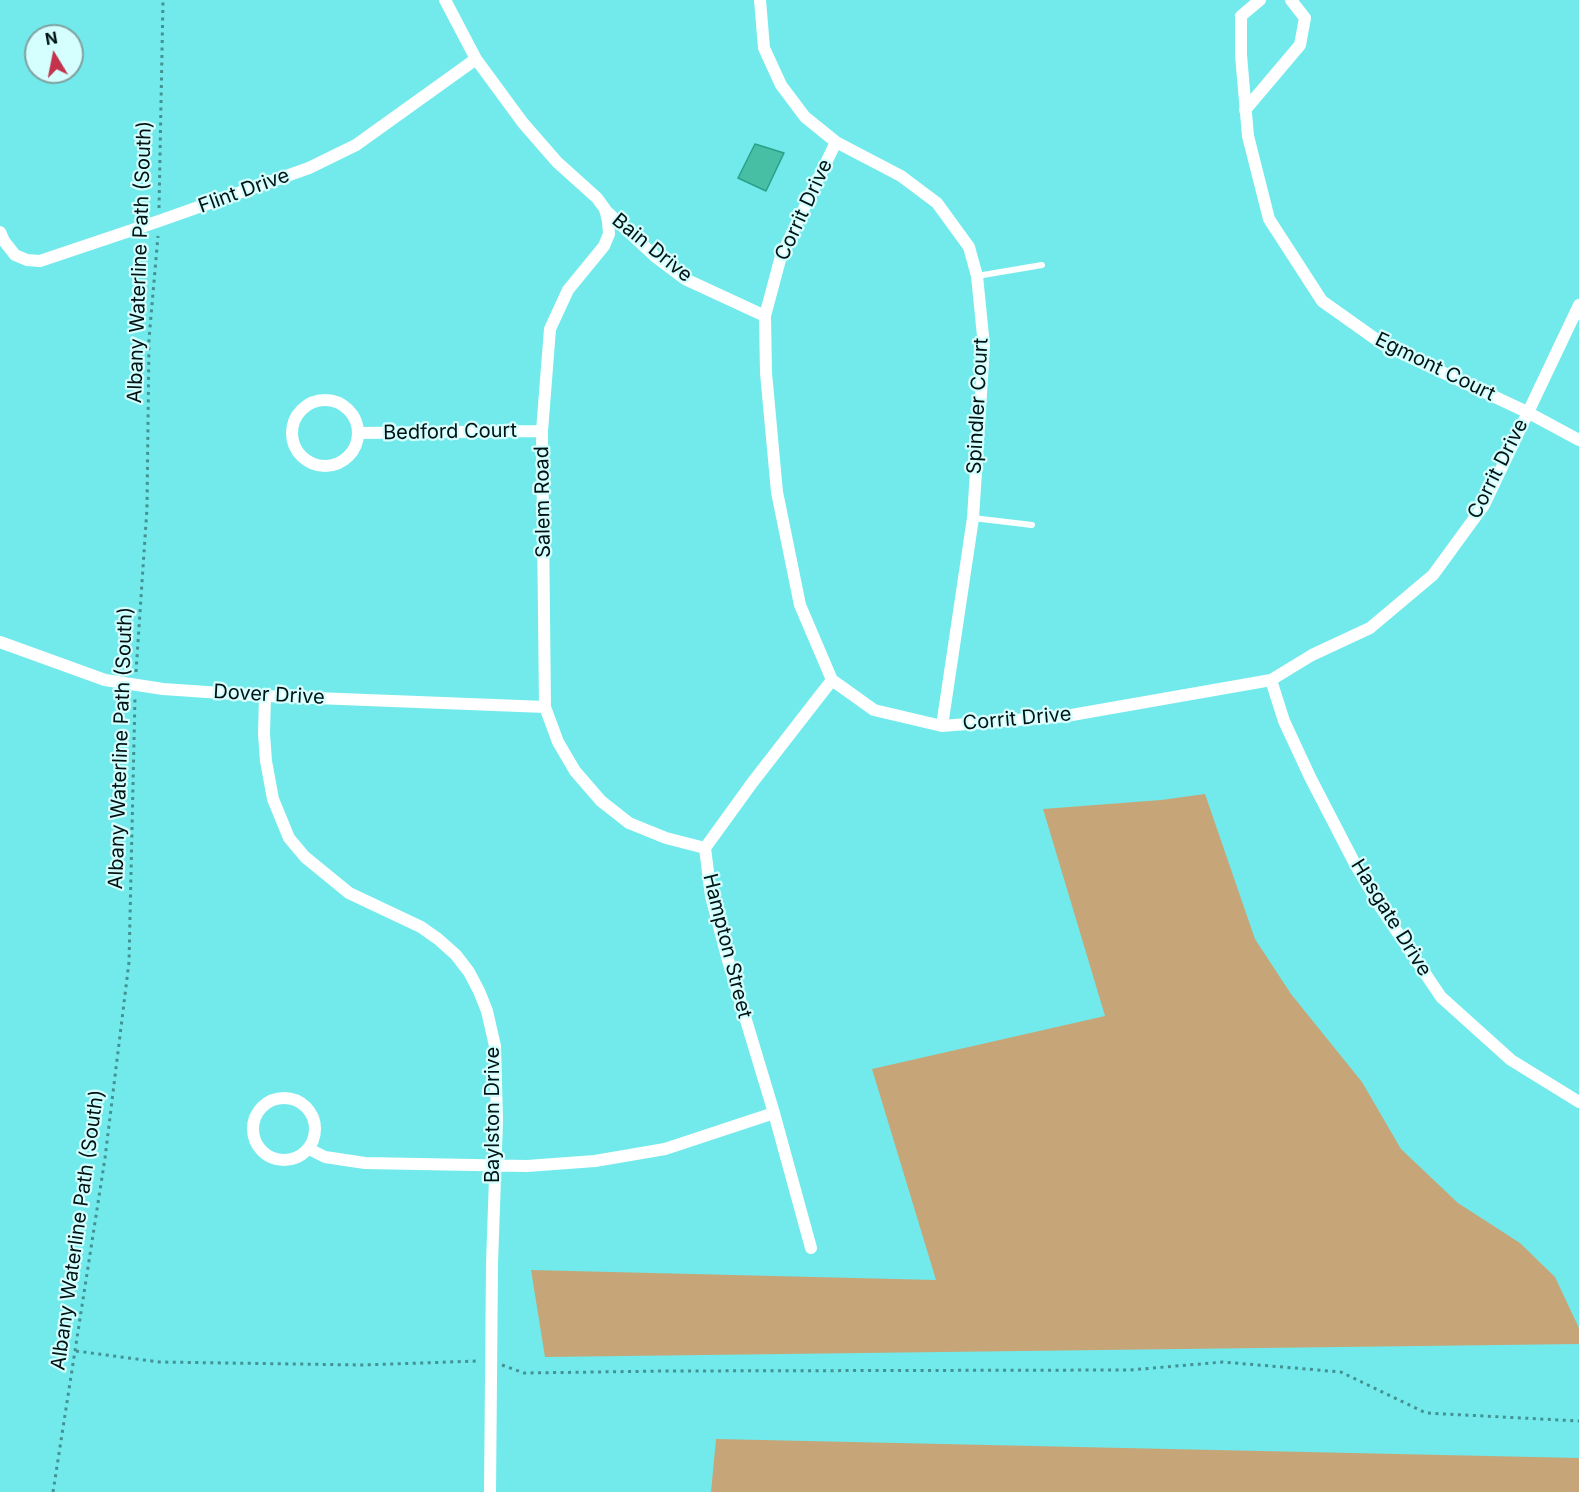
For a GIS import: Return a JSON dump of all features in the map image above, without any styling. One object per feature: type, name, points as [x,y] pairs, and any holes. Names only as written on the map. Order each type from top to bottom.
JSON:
[{"type":"street","points":[[446,0],[476,59],[523,123],[557,162],[597,198],[604,209]]},
{"type":"street","name":"Spindler Court","points":[[760,0],[764,48],[781,85],[805,117],[836,142],[900,176],[937,203],[969,247],[977,276],[984,346],[973,518],[942,726]]},
{"type":"street","name":"Egmont Court","points":[[1260,0],[1241,16],[1241,55],[1248,136],[1269,219],[1322,301],[1384,345],[1527,412],[1579,440]]},
{"type":"street","points":[[1245,110],[1300,45],[1305,18],[1292,0]]},
{"type":"street","name":"Flint Drive","points":[[0,232],[15,255],[27,260],[40,261],[309,168],[356,145],[476,59]]},
{"type":"street","name":"Corrit Drive","points":[[836,142],[781,256],[765,316],[765,373],[777,492],[800,605],[832,680],[874,710],[942,726],[1066,716],[1271,680],[1312,655],[1370,628],[1433,575],[1484,505],[1579,305]]},
{"type":"street","name":"Bain Drive","points":[[604,209],[657,258],[685,279],[765,316]]},
{"type":"street","name":"Salem Road","points":[[604,209],[609,234],[604,246],[568,290],[550,329],[542,431],[545,707],[575,771],[600,801],[629,823],[666,838],[705,848]]},
{"type":"street","name":"Bedford Court","points":[[324,400],[334,401],[352,413],[359,433],[357,444],[343,462],[321,467],[301,456],[294,447],[291,436],[292,425],[304,407],[324,400]]},
{"type":"street","name":"Bedford Court","points":[[359,433],[542,431]]},
{"type":"street","name":"Dover Drive","points":[[0,642],[105,680],[135,685],[265,696],[545,707]]},
{"type":"street","name":"Hampton Street","points":[[811,1248],[774,1113],[726,957],[711,896],[705,848],[832,680]]},
{"type":"street","name":"Hasgate Drive","points":[[1271,680],[1292,740],[1355,864],[1381,908],[1441,997],[1511,1060],[1579,1102]]},
{"type":"street","name":"Baylston Drive","points":[[265,696],[264,734],[271,789],[273,799],[290,837],[305,857],[349,893],[421,927],[438,939],[456,956],[479,991],[487,1011],[495,1046],[497,1120],[494,1165],[490,1492]]},
{"type":"street","points":[[290,1098],[300,1102],[314,1118],[314,1140],[309,1149],[292,1160],[272,1159],[263,1154],[253,1137],[254,1116],[269,1101],[290,1098]]},
{"type":"street","points":[[309,1149],[325,1157],[365,1164],[527,1166],[595,1161],[665,1149],[774,1113]]},
{"type":"lane","points":[[977,276],[1042,265]]},
{"type":"lane","points":[[973,518],[1032,525]]},
{"type":"path","name":"Albany Waterline Path (South)","points":[[53,1492],[105,1158],[129,962],[135,685],[147,508],[149,339],[159,221],[164,0]]},
{"type":"path","points":[[76,1352],[159,1362],[363,1365],[491,1361],[524,1373],[690,1370],[1130,1370],[1223,1362],[1341,1372],[1426,1413],[1579,1421]]},
{"type":"shaded area","points":[[1205,794],[1255,939],[1291,994],[1362,1082],[1401,1149],[1458,1203],[1520,1243],[1555,1277],[1579,1328],[1579,1344],[545,1357],[531,1270],[936,1280],[872,1069],[1105,1016],[1043,809],[1161,800]]},
{"type":"shaded area","points":[[716,1439],[1579,1458],[1579,1492],[711,1492]]},
{"type":"building","points":[[755,144],[784,153],[766,191],[738,178]]}]
